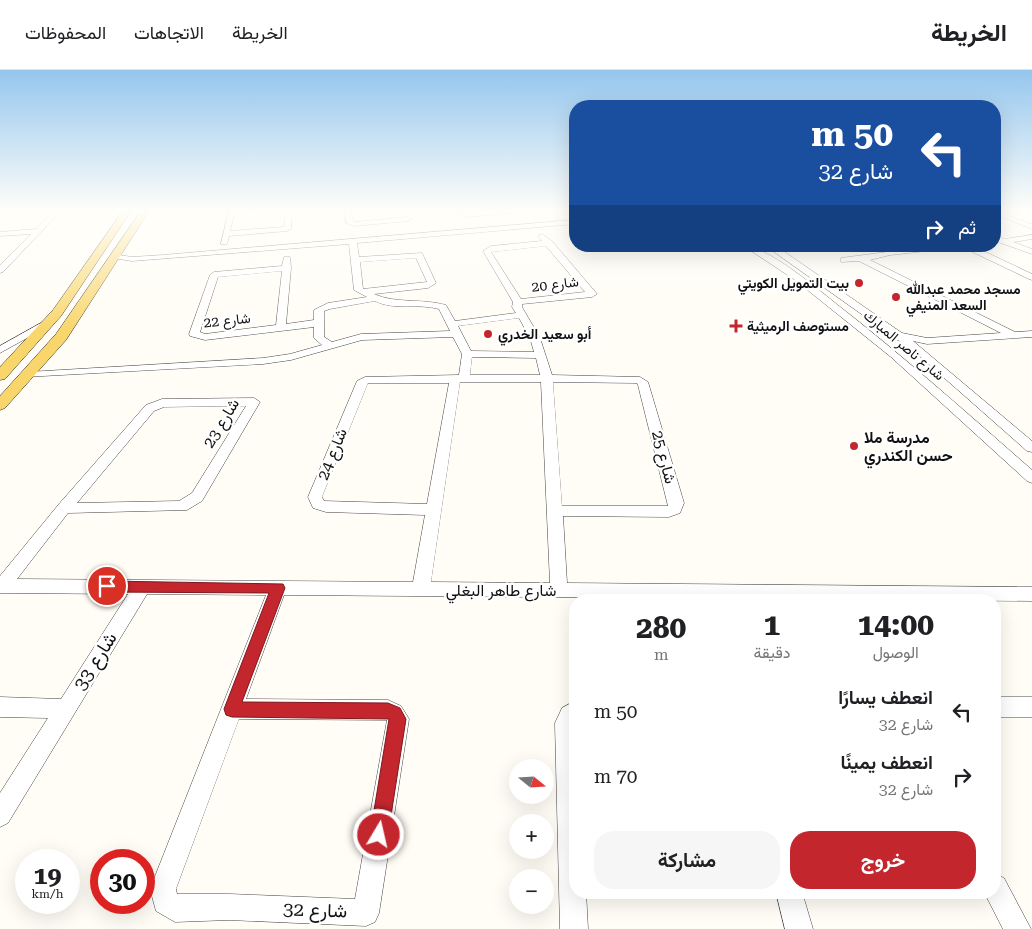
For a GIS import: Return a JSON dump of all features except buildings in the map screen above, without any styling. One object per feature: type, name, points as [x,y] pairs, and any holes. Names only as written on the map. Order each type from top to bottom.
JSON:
[{"type":"main road","points":[[0,376],[54,316],[100,251]]},
{"type":"main road","points":[[0,405],[30,374],[69,325],[119,251]]},
{"type":"main road","points":[[54,316],[49,330],[59,331],[69,325]]},
{"type":"main road","points":[[18,356],[35,346],[44,347],[30,374]]},
{"type":"street","points":[[0,270],[19,251]]},
{"type":"street","points":[[108,267],[132,259],[232,251]]},
{"type":"street","points":[[288,251],[281,328],[318,323]]},
{"type":"street","points":[[354,251],[358,287],[374,299]]},
{"type":"street","name":"شارع 20","points":[[487,251],[518,302],[592,294],[556,251]]},
{"type":"street","name":"شارع ناصر المبارك","points":[[757,252],[804,284],[895,355],[1032,478]]},
{"type":"street","name":"شارع ناصر المبارك","points":[[779,252],[891,330],[924,346],[1032,448]]},
{"type":"street","points":[[844,260],[899,252]]},
{"type":"street","points":[[980,252],[1030,276]]},
{"type":"street","points":[[355,260],[420,255],[432,283],[364,292]]},
{"type":"street","points":[[116,256],[132,259]]},
{"type":"street","points":[[861,259],[1015,336]]},
{"type":"street","name":"شارع 22","points":[[281,328],[205,337],[197,336],[193,333],[214,275],[223,272],[287,268]]},
{"type":"street","points":[[1004,274],[1030,276]]},
{"type":"street","points":[[804,284],[804,279],[807,278],[821,280]]},
{"type":"street","points":[[330,345],[319,339],[318,311],[323,308],[374,299],[393,303],[438,304],[443,307],[467,354],[459,379],[421,589]]},
{"type":"street","points":[[518,302],[517,307],[535,338],[547,378],[559,590]]},
{"type":"street","points":[[30,374],[262,361],[292,357],[361,337],[454,329],[522,315]]},
{"type":"street","points":[[0,350],[54,316]]},
{"type":"street","name":"شارع ناصر المبارك","points":[[924,346],[1032,334]]},
{"type":"street","points":[[467,354],[540,355]]},
{"type":"street","name":"شارع 24","points":[[434,510],[326,506],[318,504],[314,497],[361,383],[372,378],[501,378]]},
{"type":"street","name":"شارع 25","points":[[501,378],[634,379],[640,380],[644,384],[676,503],[675,509],[669,512],[555,512]]},
{"type":"street","name":"شارع 23","points":[[1,586],[64,508],[150,408],[155,405],[254,402],[197,497],[190,502],[182,506],[64,508]]},
{"type":"street","name":"شارع طاهر البغلي","points":[[1,586],[559,590],[656,594]]},
{"type":"street","name":"شارع 33","points":[[0,815],[142,587]]},
{"type":"street","name":"شارع 32","points":[[232,709],[388,710],[394,713],[398,719],[366,912],[229,907],[174,909],[165,902],[163,889],[278,588]]},
{"type":"street","name":"شارع طاهر البغلي","points":[[1001,594],[1032,594]]},
{"type":"street","points":[[0,706],[65,709]]},
{"type":"street","points":[[1001,707],[1032,707]]},
{"type":"street","points":[[569,715],[566,723],[569,800]]},
{"type":"street","points":[[1001,898],[1017,929]]},
{"type":"street","points":[[573,899],[574,929]]},
{"type":"street","points":[[790,899],[799,929]]},
{"type":"place","name":"بيت التمويل الكويتي","points":[[859,283]]},
{"type":"place","name":"مسجد محمد عبدالله السعد المنيفي","points":[[896,297]]},
{"type":"place","name":"مستوصف الرميثية","points":[[736,326]]},
{"type":"place","name":"أبو سعيد الخدري","points":[[488,334]]},
{"type":"place","name":"مدرسة ملا حسن الكندري","points":[[854,446]]},
{"type":"route","points":[[107,586],[278,588],[232,709],[388,710],[394,713],[398,719],[379,835]]}]
